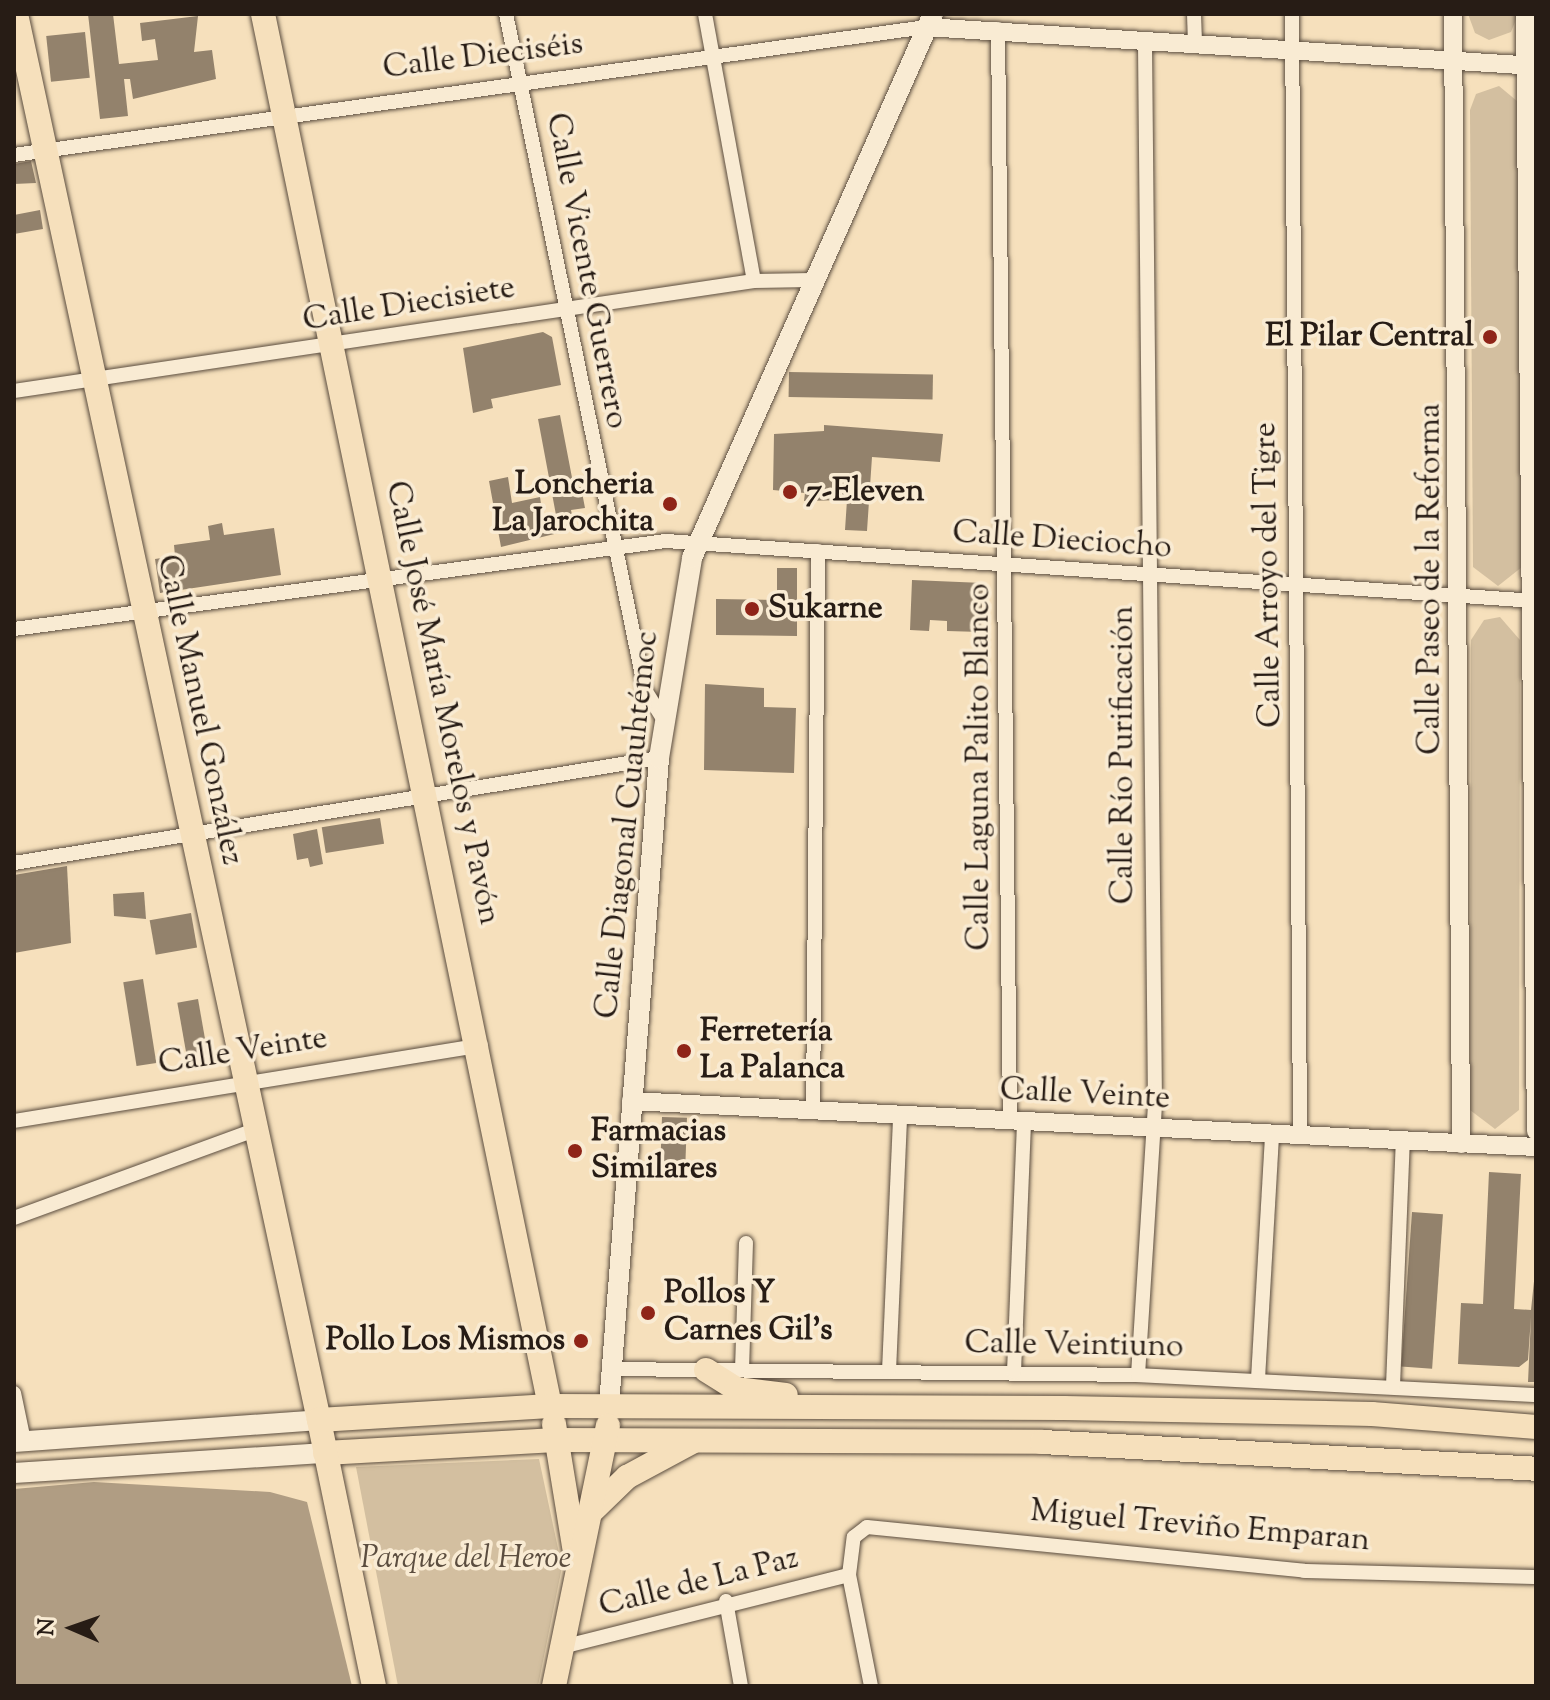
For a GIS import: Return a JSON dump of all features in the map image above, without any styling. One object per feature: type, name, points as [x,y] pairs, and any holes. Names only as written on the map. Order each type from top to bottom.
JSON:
[{"type":"main road","name":"Calle Manuel González","points":[[16,14],[374,1686]]},
{"type":"main road","name":"Calle José María Morelos y Pavón","points":[[263,14],[481,1045],[578,1568]]},
{"type":"main road","name":"Calle Diagonal Cuauhtémoc","points":[[609,1405],[659,758],[698,542],[929,20]]},
{"type":"main road","points":[[706,1370],[736,1389],[808,1397],[838,1410]]},
{"type":"main road","points":[[554,1686],[607,1440],[609,1405]]},
{"type":"main road","points":[[19,1442],[319,1420],[609,1405],[838,1410],[1244,1410],[1536,1427]]},
{"type":"main road","points":[[590,1513],[627,1477],[700,1438]]},
{"type":"main road","points":[[14,1473],[556,1440],[700,1438],[1225,1447],[1536,1469]]},
{"type":"street","name":"Calle Vicente Guerrero","points":[[506,14],[645,690],[665,722]]},
{"type":"street","points":[[705,14],[754,281]]},
{"type":"street","points":[[1194,14],[1195,42]]},
{"type":"street","name":"Calle Arroyo del Tigre","points":[[1292,14],[1300,1136]]},
{"type":"street","name":"Calle Paseo de la Reforma","points":[[1453,14],[1463,598],[1461,1144]]},
{"type":"street","points":[[1525,14],[1531,66],[1536,1131]]},
{"type":"street","name":"Calle Dieciséis","points":[[14,155],[284,113],[520,84],[929,20],[998,29],[1531,66]]},
{"type":"street","name":"Calle Laguna Palito Blanco","points":[[998,29],[1017,1122],[1014,1372]]},
{"type":"street","name":"Calle Río Purificación","points":[[1138,1375],[1153,1128],[1145,39]]},
{"type":"street","name":"Calle Diecisiete","points":[[14,391],[754,281],[812,280]]},
{"type":"street","name":"Calle Dieciocho","points":[[14,629],[383,576],[614,548],[698,542],[1006,567],[1534,601]]},
{"type":"street","points":[[813,1110],[818,551]]},
{"type":"street","points":[[14,863],[429,792],[659,758]]},
{"type":"street","name":"Calle Veinte","points":[[14,1121],[246,1080],[481,1045]]},
{"type":"street","name":"Calle Veinte","points":[[631,1101],[1536,1147]]},
{"type":"street","points":[[889,1371],[900,1115]]},
{"type":"street","points":[[14,1218],[257,1129]]},
{"type":"street","points":[[1258,1379],[1272,1135]]},
{"type":"street","points":[[1393,1386],[1403,1141]]},
{"type":"street","points":[[742,1370],[746,1243]]},
{"type":"street","name":"Calle Veintiuno","points":[[611,1369],[1138,1375],[1536,1395]]},
{"type":"street","points":[[14,1393],[19,1442]]},
{"type":"street","name":"Miguel Treviño Emparan","points":[[849,1575],[859,1531],[1013,1537],[1304,1571],[1536,1577]]},
{"type":"street","points":[[849,1575],[871,1686]]},
{"type":"street","name":"Calle de La Paz","points":[[562,1647],[726,1601],[849,1575]]},
{"type":"street","points":[[726,1601],[741,1686]]},
{"type":"green space","points":[[1468,14],[1517,14],[1517,17],[1511,32],[1489,40],[1475,33]]},
{"type":"green space","points":[[1499,86],[1517,101],[1522,567],[1498,586],[1473,567],[1470,110],[1476,94]]},
{"type":"green space","points":[[1500,617],[1520,640],[1519,1110],[1495,1129],[1470,1110],[1471,640],[1484,620]]},
{"type":"green space","name":"Parque del Heroe","points":[[539,1459],[562,1567],[538,1686],[398,1686],[356,1467]]},
{"type":"shaded area","points":[[94,1482],[270,1492],[307,1502],[352,1686],[14,1686],[14,1489]]},
{"type":"building","points":[[88,14],[113,14],[119,64],[158,60],[155,39],[142,41],[140,23],[198,16],[194,52],[212,50],[216,79],[133,99],[130,79],[124,79],[128,116],[100,119]]},
{"type":"building","points":[[85,32],[90,78],[51,82],[46,36]]},
{"type":"building","points":[[31,161],[36,183],[14,184],[14,164]]},
{"type":"building","points":[[40,210],[43,229],[14,234],[14,215]]},
{"type":"building","points":[[543,332],[552,337],[561,385],[491,399],[493,408],[473,413],[463,348]]},
{"type":"building","points":[[789,372],[933,375],[933,400],[789,397]]},
{"type":"building","points":[[560,415],[574,488],[581,487],[585,508],[571,510],[575,529],[501,547],[489,481],[508,477],[512,503],[540,497],[543,517],[556,515],[538,419]]},
{"type":"building","points":[[824,425],[943,434],[940,462],[872,457],[867,531],[845,530],[847,500],[804,501],[805,493],[773,490],[774,434],[824,431]]},
{"type":"building","points":[[222,523],[224,535],[274,528],[281,575],[160,593],[155,559],[175,556],[174,545],[210,540],[208,526]]},
{"type":"building","points":[[777,568],[797,568],[797,636],[716,635],[716,599],[777,600]]},
{"type":"building","points":[[912,580],[983,583],[981,632],[947,631],[947,621],[930,620],[929,631],[910,630]]},
{"type":"building","points":[[705,684],[764,688],[764,707],[796,708],[794,773],[704,770]]},
{"type":"building","points":[[380,818],[384,844],[326,853],[322,827]]},
{"type":"building","points":[[317,829],[323,864],[310,867],[308,858],[297,860],[293,834]]},
{"type":"building","points":[[67,866],[71,943],[14,953],[14,875]]},
{"type":"building","points":[[144,892],[146,919],[114,916],[113,894]]},
{"type":"building","points":[[191,913],[197,947],[156,955],[150,920]]},
{"type":"building","points":[[143,979],[156,1063],[137,1066],[123,982]]},
{"type":"building","points":[[198,999],[208,1054],[187,1058],[177,1003]]},
{"type":"building","points":[[662,1117],[687,1118],[685,1177],[660,1176]]},
{"type":"building","points":[[1489,1172],[1521,1174],[1514,1309],[1531,1310],[1536,1262],[1536,1382],[1528,1382],[1531,1317],[1528,1360],[1519,1367],[1458,1364],[1461,1303],[1483,1304]]},
{"type":"building","points":[[1412,1212],[1443,1214],[1432,1369],[1401,1367]]},
{"type":"place","name":"El Pilar Central","points":[[1490,337]]},
{"type":"place","name":"7-Eleven","points":[[790,492]]},
{"type":"place","name":"Loncheria La Jarochita","points":[[670,504]]},
{"type":"place","name":"Sukarne","points":[[752,609]]},
{"type":"place","name":"Ferretería La Palanca","points":[[684,1051]]},
{"type":"place","name":"Farmacias Similares","points":[[575,1151]]},
{"type":"place","name":"Pollos Y Carnes Gil's","points":[[648,1313]]},
{"type":"place","name":"Pollo Los Mismos","points":[[581,1341]]}]
